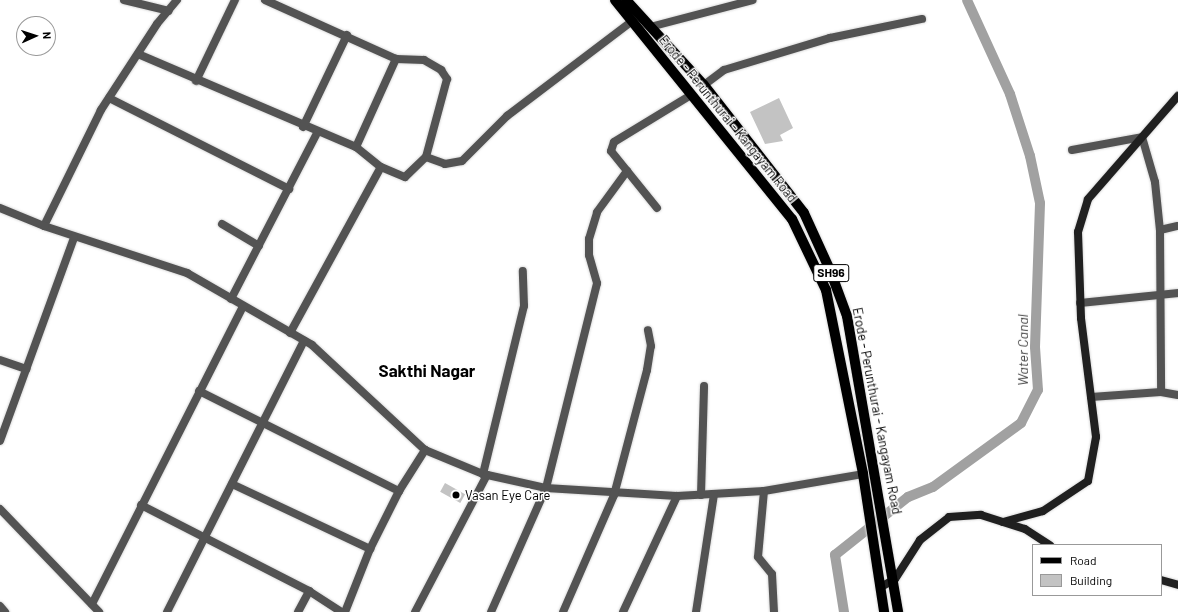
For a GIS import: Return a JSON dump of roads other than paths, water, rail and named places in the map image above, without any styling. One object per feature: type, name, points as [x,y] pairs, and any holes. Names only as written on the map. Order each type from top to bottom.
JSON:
[{"type":"main road","name":"Erode - Perunthurai - Kangayam Road","points":[[615,0],[792,219],[828,298],[863,474],[884,612]]},
{"type":"main road","name":"Erode - Perunthurai - Kangayam Road","points":[[626,0],[704,85],[804,213],[811,227],[846,316],[889,544],[898,612]]},
{"type":"main road","points":[[799,233],[811,227]]},
{"type":"street","points":[[124,0],[169,11]]},
{"type":"street","points":[[44,226],[109,98],[138,54],[177,0]]},
{"type":"street","points":[[196,81],[235,0]]},
{"type":"street","points":[[138,54],[196,81],[317,133],[356,147],[381,166],[405,177],[426,157],[447,79],[424,60],[396,59],[347,35],[265,0]]},
{"type":"street","points":[[650,27],[753,0]]},
{"type":"street","points":[[704,85],[724,70],[747,63],[830,38],[922,19]]},
{"type":"street","points":[[426,157],[445,164],[462,161],[508,116],[632,21]]},
{"type":"street","points":[[303,127],[347,35]]},
{"type":"street","points":[[356,147],[396,59]]},
{"type":"street","points":[[657,208],[611,151],[614,142],[691,95]]},
{"type":"street","points":[[1003,522],[1043,511],[1088,481],[1096,437],[1080,303],[1078,232],[1088,199],[1178,96]]},
{"type":"street","points":[[109,98],[289,189]]},
{"type":"street","points":[[231,299],[317,133]]},
{"type":"street","points":[[1072,150],[1142,137]]},
{"type":"street","points":[[1142,137],[1154,182],[1160,230],[1161,392]]},
{"type":"street","points":[[290,333],[381,166]]},
{"type":"street","points":[[491,612],[546,488],[597,283],[589,255],[589,239],[597,212],[627,171]]},
{"type":"street","points":[[0,208],[74,238],[187,273],[304,340],[425,450],[485,475],[546,488],[614,495],[677,496],[764,491],[863,474]]},
{"type":"street","points":[[222,224],[259,246]]},
{"type":"street","points":[[1160,230],[1178,226]]},
{"type":"street","points":[[0,441],[74,238]]},
{"type":"street","points":[[415,612],[485,475],[524,306],[523,271]]},
{"type":"street","points":[[1080,303],[1160,297],[1178,293]]},
{"type":"street","points":[[92,604],[140,505],[243,306]]},
{"type":"street","points":[[563,612],[614,495],[647,370],[650,346],[648,330]]},
{"type":"street","points":[[167,612],[304,340]]},
{"type":"street","points":[[0,360],[26,368]]},
{"type":"street","points":[[701,495],[704,386]]},
{"type":"street","points":[[199,391],[399,491]]},
{"type":"street","points":[[1091,397],[1161,392],[1178,395]]},
{"type":"street","points":[[345,612],[370,549],[399,491],[425,450]]},
{"type":"street","points":[[232,484],[370,549]]},
{"type":"street","points":[[764,491],[758,557],[772,574],[774,612]]},
{"type":"street","points":[[696,612],[714,494]]},
{"type":"street","points":[[622,612],[677,496]]},
{"type":"street","points":[[140,505],[206,536],[309,591],[341,612]]},
{"type":"street","points":[[0,509],[99,612]]},
{"type":"street","points":[[881,586],[894,579],[920,540],[949,518],[980,515],[1025,529],[1048,544]]},
{"type":"street","points":[[1162,580],[1178,585]]},
{"type":"street","points":[[298,612],[309,591]]},
{"type":"street","points":[[0,606],[5,612]]},
{"type":"waterway","name":"Water Canal","points":[[844,612],[835,555],[908,497],[933,487],[1021,423],[1038,390],[1035,347],[1040,203],[1030,156],[1010,94],[967,0]]},
{"type":"place","name":"Vasan Eye Care","points":[[456,495]]},
{"type":"district","name":"Sakthi Nagar","points":[[427,371]]}]
